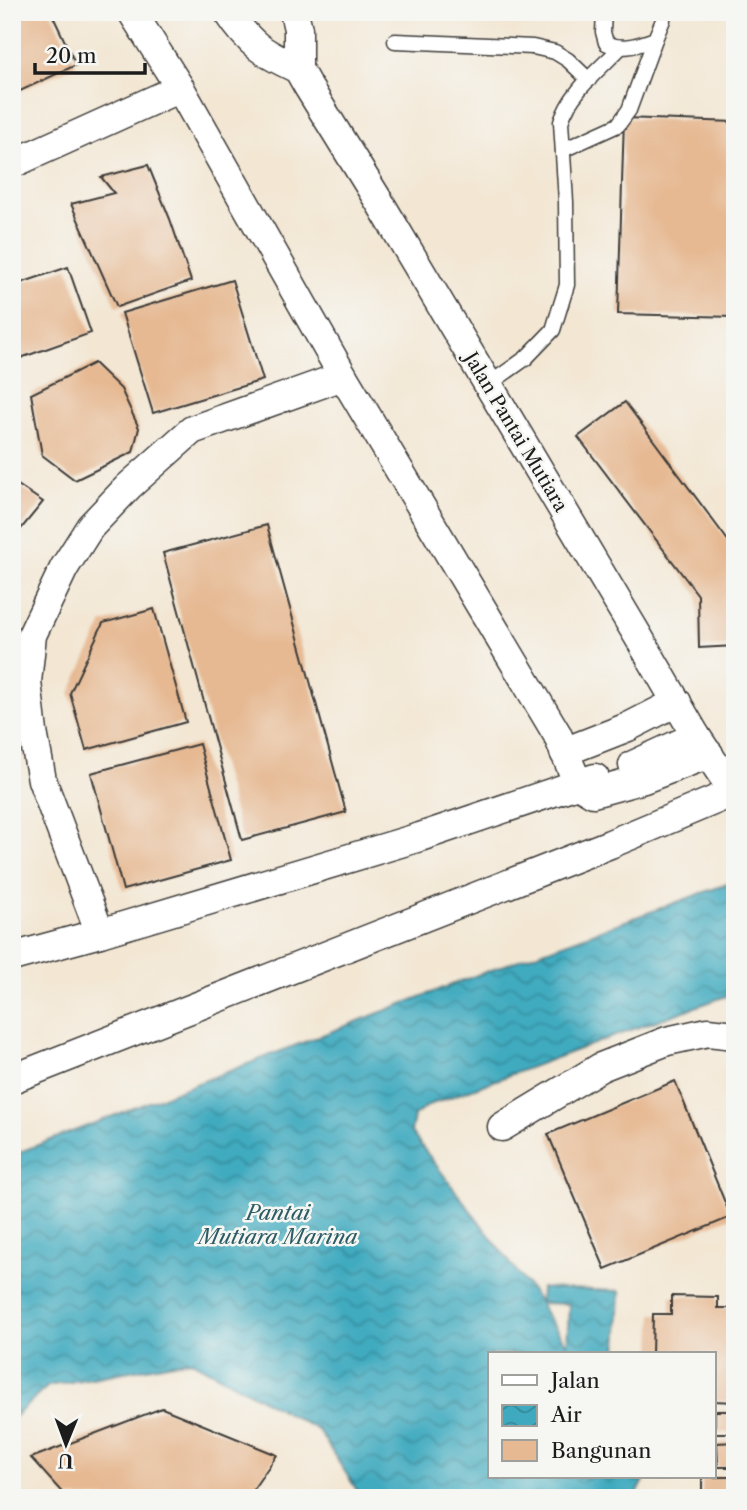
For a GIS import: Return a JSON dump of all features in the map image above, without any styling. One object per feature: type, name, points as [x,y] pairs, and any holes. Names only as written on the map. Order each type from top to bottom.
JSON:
[{"type":"street","points":[[132,12],[180,88],[343,376],[561,743],[578,784]]},
{"type":"street","points":[[228,12],[255,46],[298,69],[298,29],[294,12]]},
{"type":"street","name":"Jalan Pantai Mutiara","points":[[298,69],[671,694],[734,793]]},
{"type":"street","points":[[12,164],[180,88]]},
{"type":"street","points":[[100,933],[42,780],[27,682],[32,635],[64,568],[90,527],[129,486],[192,430],[343,376]]},
{"type":"street","points":[[561,743],[628,727],[671,694]]},
{"type":"street","points":[[12,957],[419,837],[640,762],[702,745]]},
{"type":"street","points":[[12,1079],[734,793]]},
{"type":"street","points":[[502,1127],[601,1067],[667,1041],[708,1032],[735,1035]]},
{"type":"lane","points":[[604,12],[606,43],[629,48],[655,39]]},
{"type":"lane","points":[[563,150],[618,125],[629,110],[663,20],[663,12]]},
{"type":"lane","points":[[396,41],[533,47],[555,52],[589,80]]},
{"type":"lane","points":[[488,385],[526,358],[553,330],[566,285],[566,202],[561,122],[572,99],[620,48]]},
{"type":"water","name":"Pantai Mutiara Marina","points":[[735,881],[735,993],[429,1105],[414,1116],[411,1132],[540,1302],[541,1288],[620,1291],[617,1352],[488,1352],[488,1478],[645,1478],[635,1498],[362,1498],[318,1430],[190,1360],[48,1386],[12,1419],[12,1155],[472,977]],"holes":[[[541,1303],[569,1304],[567,1345],[544,1311]]]},
{"type":"building","points":[[12,12],[51,12],[76,65],[18,92],[12,79]]},
{"type":"building","points":[[624,118],[735,122],[735,317],[618,314]]},
{"type":"building","points":[[148,165],[191,281],[117,307],[71,204],[114,193],[101,177]]},
{"type":"building","points":[[68,267],[91,333],[12,361],[12,286]]},
{"type":"building","points":[[232,280],[263,380],[153,413],[122,313]]},
{"type":"building","points":[[94,363],[121,389],[139,428],[133,452],[75,480],[42,455],[31,394]]},
{"type":"building","points":[[625,402],[735,550],[735,646],[699,648],[698,595],[578,437]]},
{"type":"building","points":[[12,481],[43,502],[12,540]]},
{"type":"building","points":[[267,525],[346,812],[242,840],[163,553]]},
{"type":"building","points":[[154,609],[186,722],[86,750],[70,693],[103,623]]},
{"type":"building","points":[[199,744],[231,860],[123,890],[91,773]]},
{"type":"building","points":[[675,1081],[731,1217],[605,1269],[548,1134]]},
{"type":"building","points":[[671,1296],[718,1297],[718,1308],[735,1308],[735,1402],[716,1401],[716,1352],[652,1352],[653,1314],[671,1314]]},
{"type":"building","points":[[162,1408],[277,1455],[247,1498],[67,1498],[31,1458]]},
{"type":"building","points":[[716,1411],[735,1411],[735,1433],[716,1433]]},
{"type":"building","points":[[735,1442],[735,1467],[718,1467],[717,1443]]},
{"type":"building","points":[[735,1477],[735,1498],[702,1498],[702,1478]]}]
